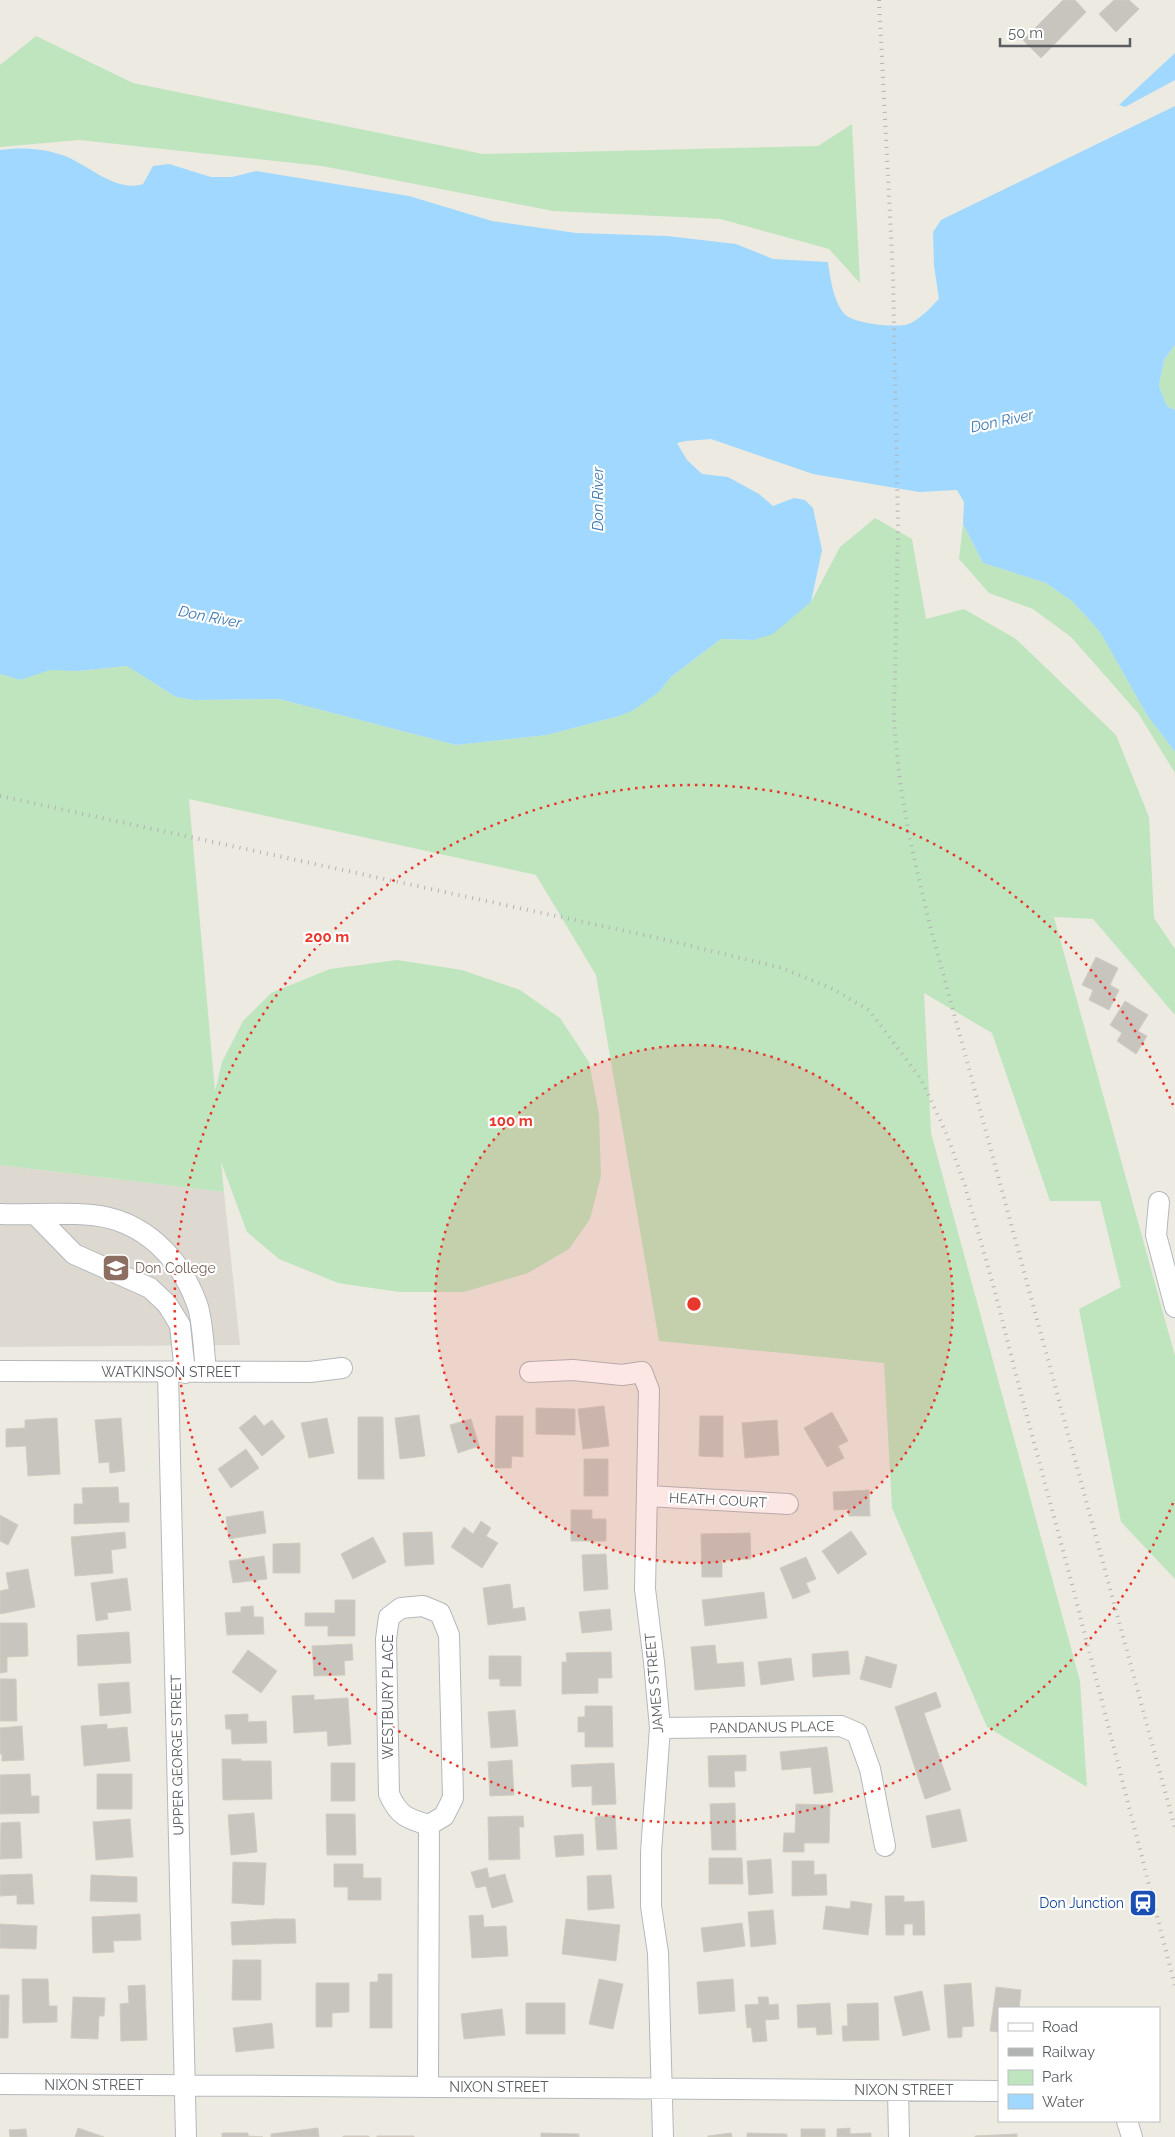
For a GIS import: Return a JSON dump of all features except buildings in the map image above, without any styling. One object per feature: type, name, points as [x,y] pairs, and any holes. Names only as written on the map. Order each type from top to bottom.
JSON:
[{"type":"street","points":[[1159,1202],[1156,1235],[1175,1307]]},
{"type":"street","points":[[0,1214],[92,1214],[122,1221],[140,1229],[175,1262],[198,1305],[206,1372]]},
{"type":"street","name":"UPPER GEORGE STREET","points":[[36,1215],[74,1254],[150,1288],[167,1304],[180,1325],[176,1373],[186,2137]]},
{"type":"street","name":"WATKINSON STREET","points":[[0,1372],[310,1372],[342,1368]]},
{"type":"street","name":"JAMES STREET","points":[[530,1372],[573,1370],[622,1375],[642,1372],[648,1390],[648,1496],[645,1542],[645,1589],[660,1728],[651,1852],[651,1906],[658,1954],[663,2137]]},
{"type":"street","name":"HEATH COURT","points":[[648,1496],[788,1504]]},
{"type":"street","name":"WESTBURY PLACE","points":[[423,1606],[440,1613],[448,1635],[453,1798],[444,1816],[429,1825],[409,1819],[395,1808],[389,1794],[386,1639],[389,1617],[402,1608],[423,1606]]},
{"type":"street","name":"PANDANUS PLACE","points":[[660,1728],[841,1726],[857,1733],[870,1769],[885,1846]]},
{"type":"street","points":[[428,2086],[429,1825]]},
{"type":"street","name":"NIXON STREET","points":[[0,2084],[998,2091]]},
{"type":"street","points":[[898,2091],[899,2137]]},
{"type":"street","points":[[1127,2122],[1132,2137]]},
{"type":"shaded area","name":"Don College","points":[[0,1165],[224,1192],[240,1345],[0,1347]]},
{"type":"green space","points":[[36,36],[133,83],[483,154],[818,146],[852,124],[860,283],[829,249],[720,219],[553,211],[322,166],[79,140],[0,147],[0,65]]},
{"type":"green space","points":[[1175,345],[1175,410],[1167,406],[1159,386],[1164,360]]},
{"type":"green space","points":[[875,518],[912,539],[926,619],[964,609],[1016,639],[1116,735],[1149,817],[1154,918],[1175,949],[1175,1015],[1093,919],[1054,917],[1175,1356],[1175,1579],[1121,1522],[1079,1309],[1121,1287],[1100,1201],[1050,1201],[992,1033],[924,993],[931,1133],[1080,1681],[1087,1787],[987,1727],[892,1508],[884,1363],[659,1341],[596,975],[536,875],[189,799],[215,1091],[222,1062],[243,1021],[271,993],[330,969],[397,960],[462,970],[520,990],[560,1018],[589,1062],[599,1114],[601,1176],[590,1219],[569,1249],[528,1273],[464,1292],[399,1292],[338,1283],[279,1259],[247,1232],[221,1162],[224,1192],[0,1165],[0,674],[20,680],[50,669],[78,671],[127,666],[176,697],[194,700],[279,699],[456,745],[547,735],[619,716],[660,691],[671,677],[721,639],[754,640],[811,602],[840,547]]},
{"type":"green space","points":[[963,524],[983,563],[1046,583],[1073,602],[1100,632],[1147,715],[1175,752],[1175,773],[1138,713],[1071,637],[1033,609],[989,593],[959,559]]},
{"type":"water","points":[[1175,53],[1175,80],[1125,107],[1119,105]]},
{"type":"water","name":"Don River","points":[[1175,106],[1175,345],[1164,360],[1159,386],[1167,406],[1175,410],[1175,752],[1147,715],[1100,632],[1073,602],[1046,583],[983,563],[963,524],[964,502],[957,490],[919,492],[813,474],[711,439],[677,443],[687,460],[702,474],[728,477],[759,494],[773,506],[794,498],[805,500],[813,508],[822,550],[811,602],[773,634],[754,640],[721,639],[671,677],[660,691],[634,710],[619,716],[547,735],[456,745],[279,699],[194,700],[176,697],[127,666],[78,671],[50,670],[20,680],[0,674],[0,150],[32,149],[57,153],[74,160],[103,177],[123,185],[143,184],[153,166],[169,164],[211,177],[232,177],[256,171],[409,196],[492,221],[576,233],[667,236],[736,244],[773,259],[828,262],[831,283],[836,298],[847,316],[867,323],[899,326],[915,321],[939,299],[934,266],[933,232],[941,220]]},
{"type":"railway","points":[[879,0],[893,275],[898,527],[894,723],[900,783],[910,840],[928,918],[1175,1828]]},
{"type":"railway","points":[[0,796],[658,938],[782,968],[831,988],[869,1010],[921,1079],[947,1135],[965,1186],[994,1288],[1068,1569],[1175,1986]]},
{"type":"place","name":"Don College","points":[[116,1268]]},
{"type":"place","name":"Don Junction","points":[[1143,1903]]}]
